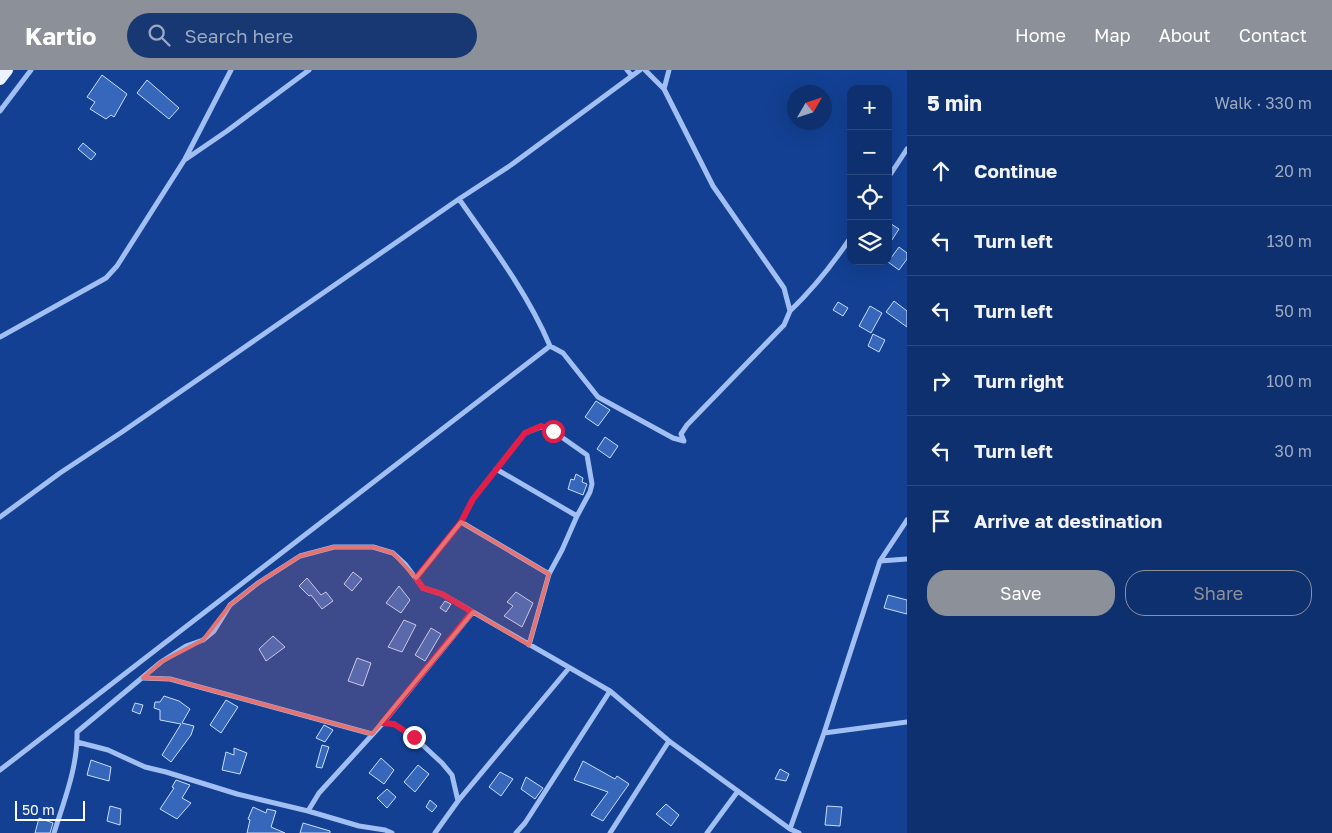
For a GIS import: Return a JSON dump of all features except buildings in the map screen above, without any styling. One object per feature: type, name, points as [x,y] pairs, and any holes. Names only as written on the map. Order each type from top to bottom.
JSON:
[{"type":"main road","points":[[0,79],[7,70]]},
{"type":"street","points":[[0,111],[31,70]]},
{"type":"street","points":[[0,337],[106,278],[117,266],[185,159],[231,70]]},
{"type":"street","points":[[185,159],[227,131],[309,70]]},
{"type":"street","points":[[627,70],[632,76]]},
{"type":"street","points":[[0,517],[60,473],[511,165],[640,70]]},
{"type":"street","points":[[645,70],[664,89],[714,186],[784,288],[790,311]]},
{"type":"street","points":[[664,89],[669,70]]},
{"type":"street","points":[[890,175],[907,149]]},
{"type":"street","points":[[459,199],[539,321],[550,346],[563,353],[598,397],[673,438],[684,441],[681,434],[687,425],[784,325],[790,311],[807,295],[835,262],[847,243]]},
{"type":"street","points":[[0,770],[550,346]]},
{"type":"street","points":[[416,578],[461,522],[473,499],[525,433],[541,426],[553,431],[587,455],[592,484],[590,492],[549,574],[529,645]]},
{"type":"street","points":[[496,469],[577,516]]},
{"type":"street","points":[[790,829],[824,733],[880,561],[907,520]]},
{"type":"street","points":[[461,522],[549,574]]},
{"type":"street","points":[[54,833],[72,771],[77,742],[76,732],[161,662],[186,646],[203,640],[214,631],[230,605],[258,583],[300,556],[334,547],[373,547],[393,553],[405,564],[423,588],[442,594],[610,691],[669,741],[798,833]]},
{"type":"street","points":[[880,561],[907,560]]},
{"type":"street","points":[[308,811],[319,793],[382,723],[472,612]]},
{"type":"street","points":[[435,833],[458,801],[569,668]]},
{"type":"street","points":[[143,678],[170,679],[372,734]]},
{"type":"street","points":[[516,833],[610,691]]},
{"type":"street","points":[[824,733],[907,722]]},
{"type":"street","points":[[382,723],[394,724],[414,737],[442,763],[452,775],[458,801]]},
{"type":"street","points":[[610,833],[669,741]]},
{"type":"street","points":[[77,742],[108,750],[146,767],[236,794],[392,833]]},
{"type":"street","points":[[707,833],[738,792]]},
{"type":"highlighted area","points":[[461,522],[549,574],[529,645],[473,612],[372,734],[170,679],[143,678],[161,662],[203,640],[230,605],[258,583],[300,556],[334,547],[373,547],[393,553],[416,578]]},
{"type":"route","points":[[414,737],[394,724],[382,723],[472,612],[442,594],[423,588],[416,578],[461,522],[473,499],[525,433],[541,426],[553,431]]}]
